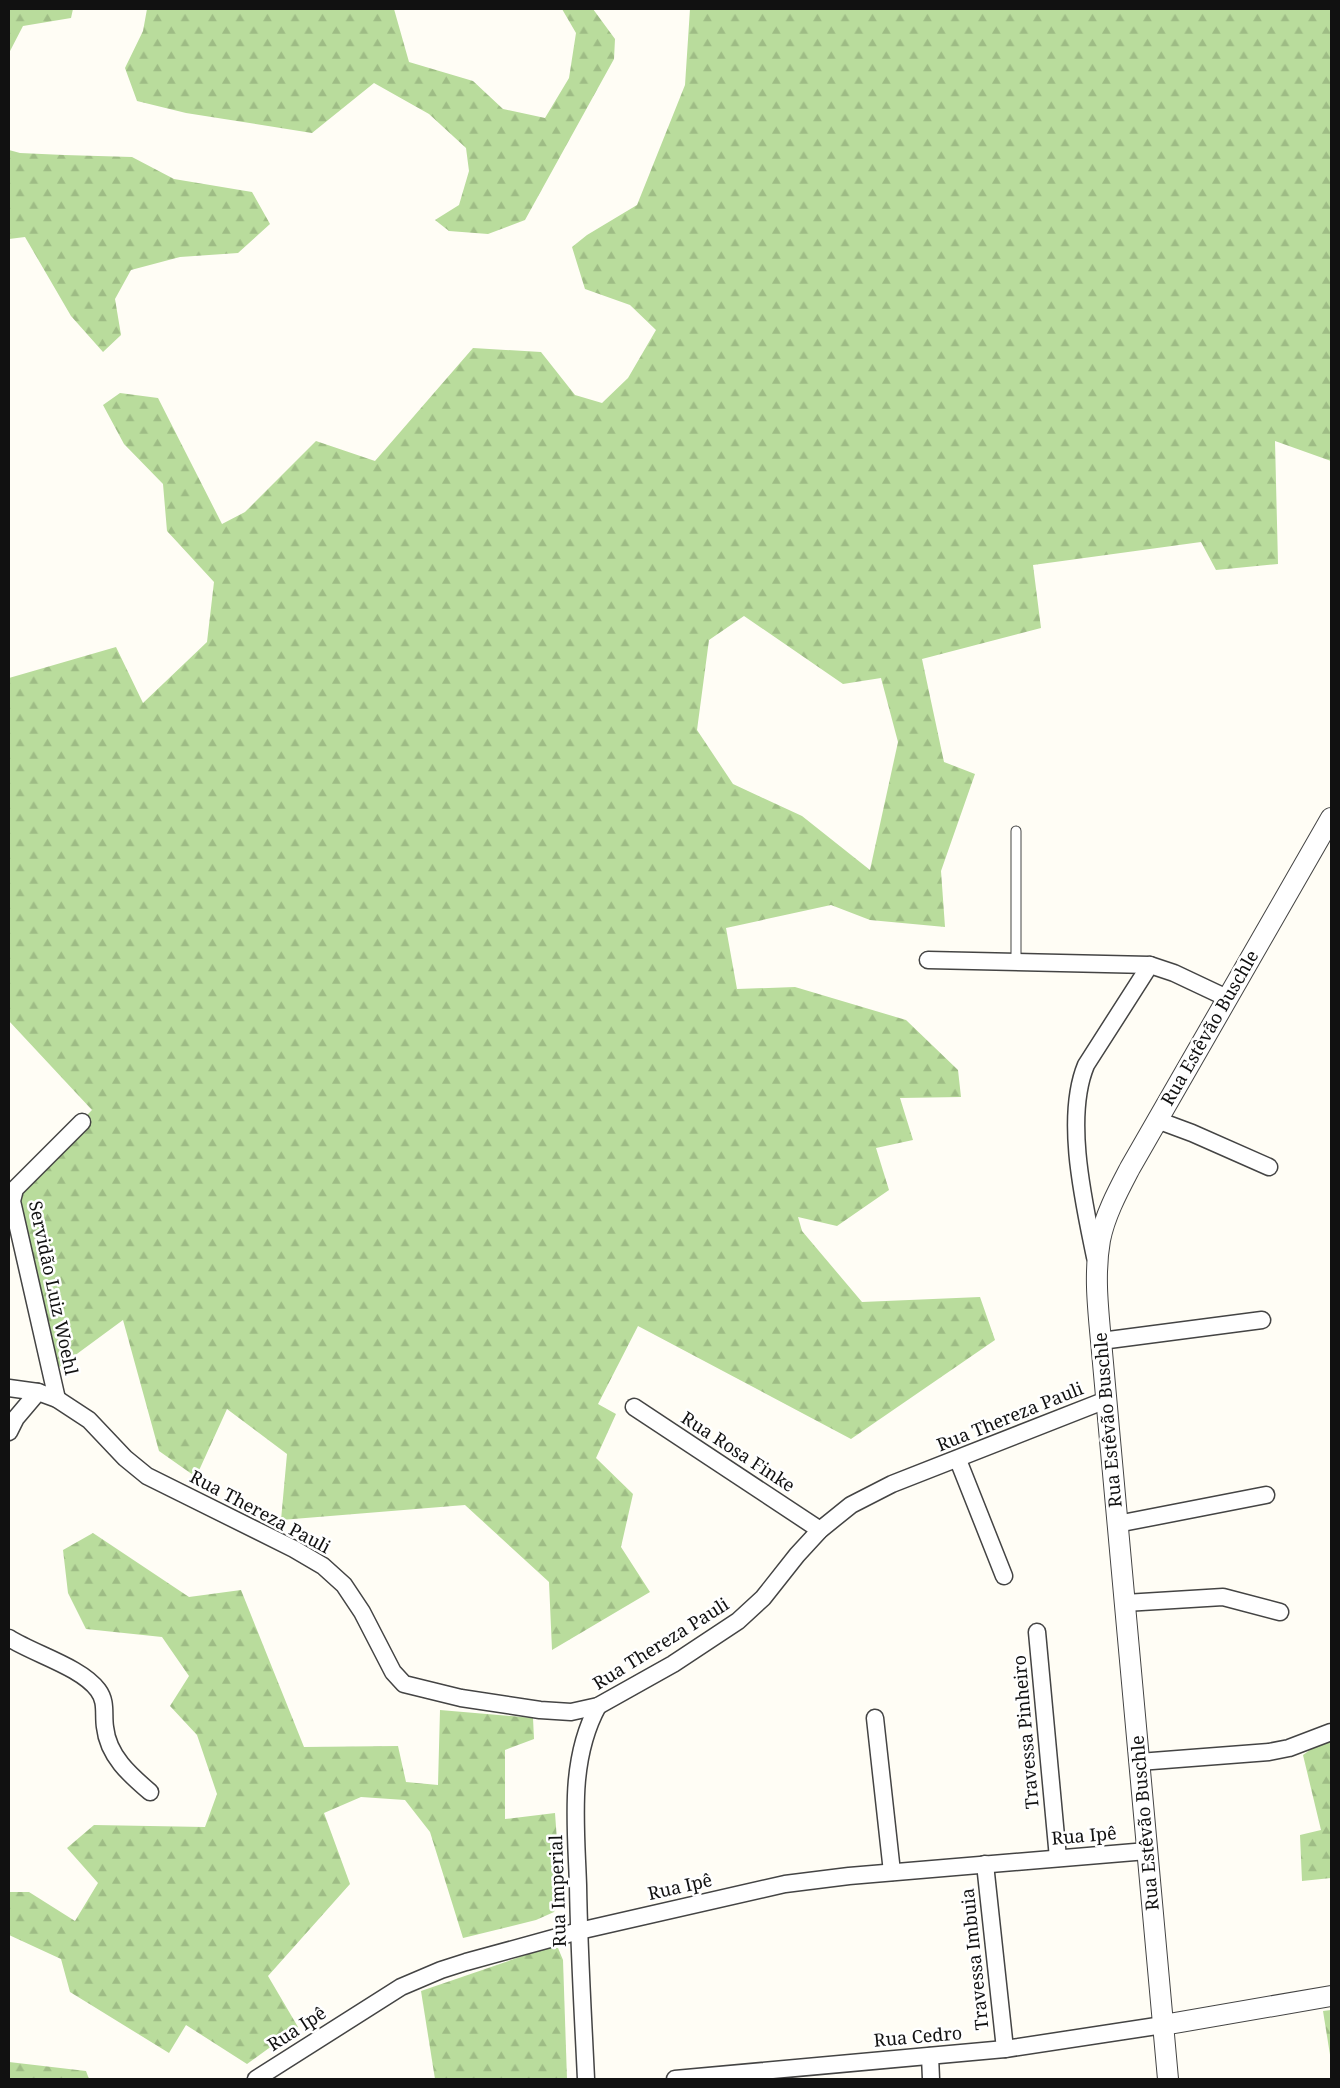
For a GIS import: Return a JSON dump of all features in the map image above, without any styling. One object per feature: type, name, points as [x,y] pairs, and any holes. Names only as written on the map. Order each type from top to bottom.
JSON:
[{"type":"street","name":"Rua Estêvão Buschle","points":[[1168,2079],[1101,1342],[1097,1266],[1100,1239],[1109,1212],[1130,1168],[1331,818]]},
{"type":"street","points":[[928,960],[1150,965],[1163,968],[1227,998]]},
{"type":"street","points":[[1097,1266],[1079,1162],[1077,1120],[1079,1086],[1092,1054],[1150,965]]},
{"type":"street","points":[[1157,1120],[1210,1140],[1269,1167]]},
{"type":"street","name":"Servidão Luiz Woehl","points":[[57,1399],[12,1201],[15,1189],[82,1122]]},
{"type":"street","points":[[1101,1342],[1262,1320]]},
{"type":"street","name":"Rua Thereza Pauli","points":[[9,1388],[38,1392],[57,1399],[89,1420],[125,1458],[147,1476],[294,1549],[334,1575],[352,1596],[392,1672],[404,1684],[435,1693],[540,1710],[571,1712],[598,1706],[673,1664],[738,1621],[763,1598],[797,1555],[820,1530],[851,1505],[878,1490],[1106,1400]]},
{"type":"street","points":[[9,1432],[16,1418],[38,1392]]},
{"type":"street","name":"Rua Rosa Finke","points":[[634,1407],[820,1530]]},
{"type":"street","points":[[958,1460],[1004,1576]]},
{"type":"street","points":[[1118,1524],[1266,1495]]},
{"type":"street","points":[[1125,1603],[1223,1597],[1280,1612]]},
{"type":"street","name":"Travessa Pinheiro","points":[[1037,1632],[1058,1858]]},
{"type":"street","points":[[9,1638],[82,1676],[97,1688],[105,1704],[105,1726],[112,1750],[125,1770],[150,1792]]},
{"type":"street","name":"Rua Imperial","points":[[586,2079],[576,1812],[578,1761],[587,1730],[598,1706]]},
{"type":"street","points":[[875,1718],[892,1872]]},
{"type":"street","points":[[1139,1762],[1268,1752],[1289,1748],[1331,1732]]},
{"type":"street","name":"Rua Ipê","points":[[256,2079],[401,1987],[466,1962],[579,1931],[785,1884],[892,1872],[1147,1851]]},
{"type":"street","name":"Travessa Imbuia","points":[[985,1864],[1005,2049]]},
{"type":"street","points":[[1164,2025],[1331,1996]]},
{"type":"street","name":"Rua Cedro","points":[[675,2079],[1005,2049],[1164,2025]]},
{"type":"street","points":[[930,2056],[931,2079]]},
{"type":"lane","points":[[1016,831],[1016,962]]},
{"type":"green space","points":[[9,9],[73,9],[71,18],[23,26],[9,53]]},
{"type":"green space","points":[[147,9],[394,9],[409,62],[473,81],[503,109],[545,118],[569,78],[576,33],[562,9],[593,9],[615,39],[614,59],[525,220],[488,234],[449,231],[435,220],[459,205],[469,171],[466,148],[429,114],[374,83],[312,133],[186,113],[137,101],[125,68],[143,31]]},
{"type":"green space","points":[[690,9],[1331,9],[1331,461],[1275,441],[1278,564],[1216,570],[1201,542],[1033,565],[1041,628],[922,659],[944,762],[975,774],[941,871],[945,927],[870,920],[831,905],[726,928],[737,989],[795,987],[906,1020],[958,1070],[961,1097],[900,1098],[913,1140],[876,1148],[889,1190],[837,1226],[798,1217],[802,1231],[862,1302],[980,1297],[995,1340],[851,1439],[638,1326],[598,1404],[616,1414],[596,1458],[633,1494],[621,1547],[650,1592],[552,1650],[549,1582],[465,1505],[281,1520],[287,1454],[227,1409],[196,1477],[159,1451],[123,1320],[51,1373],[15,1189],[92,1110],[9,1021],[9,678],[116,647],[143,703],[207,642],[214,582],[167,531],[163,484],[124,444],[103,405],[120,393],[158,398],[222,524],[245,512],[316,441],[375,461],[473,348],[541,352],[575,395],[602,403],[628,378],[656,330],[630,305],[585,289],[572,247],[587,235],[637,205],[685,85]],"holes":[[[744,616],[843,684],[881,678],[898,742],[870,870],[802,816],[733,784],[697,730],[709,640]]]},
{"type":"green space","points":[[9,150],[20,153],[132,157],[174,179],[252,192],[270,224],[238,253],[180,257],[131,270],[115,299],[121,335],[103,352],[71,316],[25,237],[9,239]]},
{"type":"green space","points":[[93,1533],[189,1597],[241,1590],[304,1747],[398,1746],[406,1782],[438,1785],[440,1710],[533,1718],[534,1739],[505,1750],[505,1819],[555,1813],[561,1896],[554,1912],[536,1920],[463,1938],[430,1832],[405,1800],[361,1797],[324,1813],[350,1884],[268,1976],[298,2027],[247,2064],[186,2025],[169,2053],[70,1992],[61,1959],[9,1935],[9,1892],[29,1892],[75,1921],[98,1883],[67,1848],[94,1825],[205,1827],[217,1794],[197,1735],[170,1706],[189,1676],[162,1637],[86,1629],[68,1593],[63,1550]]},
{"type":"green space","points":[[1325,1739],[1331,1741],[1331,1878],[1302,1881],[1300,1835],[1321,1830],[1303,1755]]},
{"type":"green space","points":[[546,1948],[558,1948],[563,1960],[567,2079],[435,2079],[421,1991]]},
{"type":"green space","points":[[1331,2010],[1331,2061],[1323,2011]]},
{"type":"green space","points":[[9,2062],[86,2071],[89,2079],[9,2079]]}]
